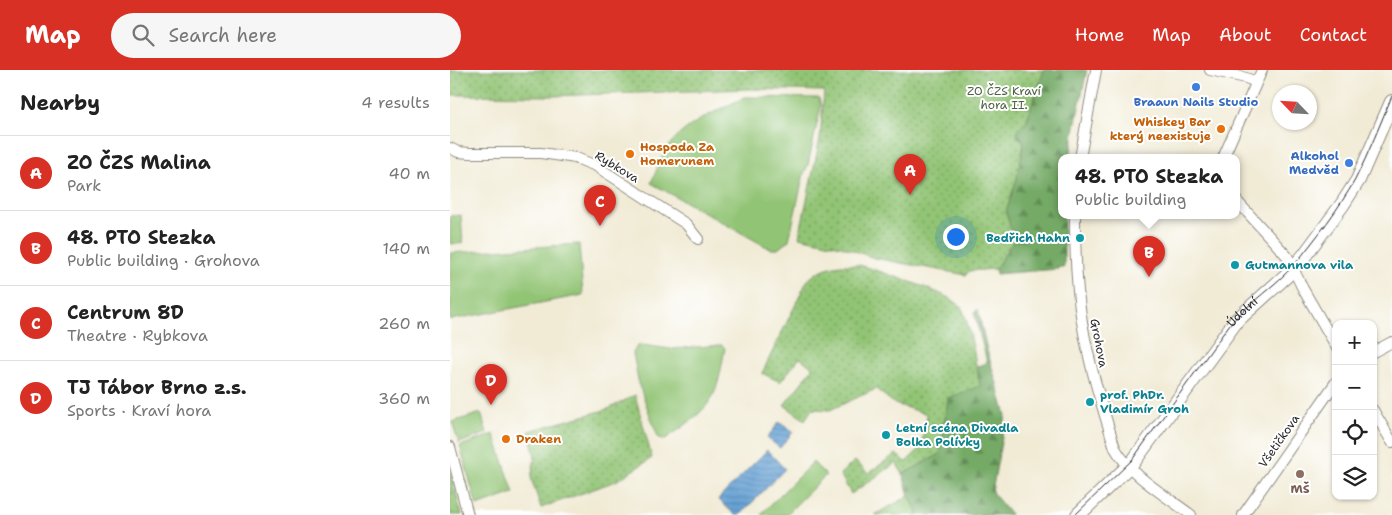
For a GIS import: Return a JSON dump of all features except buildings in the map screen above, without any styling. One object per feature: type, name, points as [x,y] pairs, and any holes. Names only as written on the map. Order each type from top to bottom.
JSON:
[{"type":"street","points":[[1081,154],[1096,70]]},
{"type":"street","points":[[1210,70],[1256,82]]},
{"type":"street","points":[[1225,154],[1262,70]]},
{"type":"street","name":"Údolní","points":[[1078,515],[1129,466],[1232,326],[1294,269],[1353,187],[1392,102]]},
{"type":"street","name":"Rybkova","points":[[450,148],[458,152],[470,153],[542,153],[576,158],[596,166],[686,224],[698,239]]},
{"type":"street","points":[[1240,204],[1287,256],[1332,339]]},
{"type":"street","name":"Grohova","points":[[1075,219],[1075,251],[1082,322],[1093,376],[1115,448],[1129,466]]},
{"type":"street","points":[[1377,350],[1392,342]]},
{"type":"street","name":"Všetičkova","points":[[1243,515],[1332,388]]},
{"type":"street","points":[[1377,417],[1392,442]]},
{"type":"street","points":[[450,448],[468,515]]},
{"type":"street","points":[[1129,466],[1191,515]]},
{"type":"green space","name":"ZO ČZS Kraví hora II.","points":[[450,70],[1044,70],[1026,122],[1018,130],[1017,136],[1024,142],[1017,178],[1006,212],[1014,240],[995,269],[969,271],[966,275],[874,258],[841,246],[799,237],[820,138],[824,91],[750,89],[552,96],[451,95]]},
{"type":"green space","points":[[1044,70],[1087,70],[1071,154],[1058,154],[1058,219],[1064,219],[1064,267],[996,274],[995,269],[1014,240],[1006,212],[1017,178],[1018,130],[1026,122]]},
{"type":"green space","points":[[745,97],[819,98],[821,106],[789,240],[778,249],[765,246],[651,183],[665,151],[681,133],[701,119]]},
{"type":"green space","points":[[461,215],[463,243],[450,244],[450,216]]},
{"type":"green space","points":[[579,244],[583,295],[450,320],[450,253]]},
{"type":"green space","points":[[840,265],[859,265],[870,268],[933,290],[961,307],[967,323],[980,386],[948,398],[940,454],[903,474],[896,463],[851,494],[840,474],[855,461],[868,473],[896,454],[906,462],[921,448],[927,414],[895,404],[876,389],[830,410],[812,409],[805,420],[784,405],[813,368],[800,358],[780,382],[762,373],[807,281],[822,270]]},
{"type":"green space","points":[[978,310],[987,350],[1006,415],[992,492],[1011,515],[919,515],[909,496],[903,474],[940,454],[948,398],[980,385],[976,367],[987,362],[974,312]]},
{"type":"green space","points":[[722,345],[725,348],[718,383],[710,401],[692,420],[664,440],[658,437],[639,385],[633,353],[637,346],[671,349]]},
{"type":"green space","points":[[635,395],[652,458],[616,481],[541,508],[531,478],[535,457],[529,431],[608,409]]},
{"type":"green space","points":[[481,413],[487,433],[459,443],[452,422]]},
{"type":"green space","points":[[494,434],[514,493],[477,506],[460,446]]},
{"type":"green space","points":[[813,462],[826,475],[786,515],[762,515],[761,514]]},
{"type":"green space","points":[[450,471],[462,515],[450,515]]},
{"type":"green space","points":[[909,496],[919,515],[874,515]]},
{"type":"water","points":[[779,422],[793,432],[780,448],[767,438]]},
{"type":"water","points":[[767,450],[785,469],[740,515],[735,515],[718,499]]},
{"type":"tram line","points":[[1075,515],[1132,460],[1230,324],[1295,264],[1318,234],[1355,180],[1392,96]]},
{"type":"place","name":"Braaun Nails Studio","points":[[1196,87]]},
{"type":"place","name":"Whiskey Bar který neexistuje","points":[[1221,129]]},
{"type":"place","name":"Hospoda Za Homerunem","points":[[630,154]]},
{"type":"place","name":"Alkohol Medvěd","points":[[1349,163]]},
{"type":"place","name":"ZO ČZS Malina","points":[[910,195]]},
{"type":"place","name":"Centrum 8D","points":[[600,226]]},
{"type":"place","name":"Bedřich Hahn","points":[[1080,238]]},
{"type":"place","name":"Gutmannova vila","points":[[1235,265]]},
{"type":"place","name":"48. PTO Stezka","points":[[1149,277]]},
{"type":"place","name":"prof. PhDr. Vladimír Groh","points":[[1090,402]]},
{"type":"place","name":"TJ Tábor Brno z.s.","points":[[491,405]]},
{"type":"place","name":"Letní scéna Divadla Bolka Polívky","points":[[886,435]]},
{"type":"place","name":"Draken","points":[[506,439]]},
{"type":"place","name":"MŠ","points":[[1300,474]]}]
